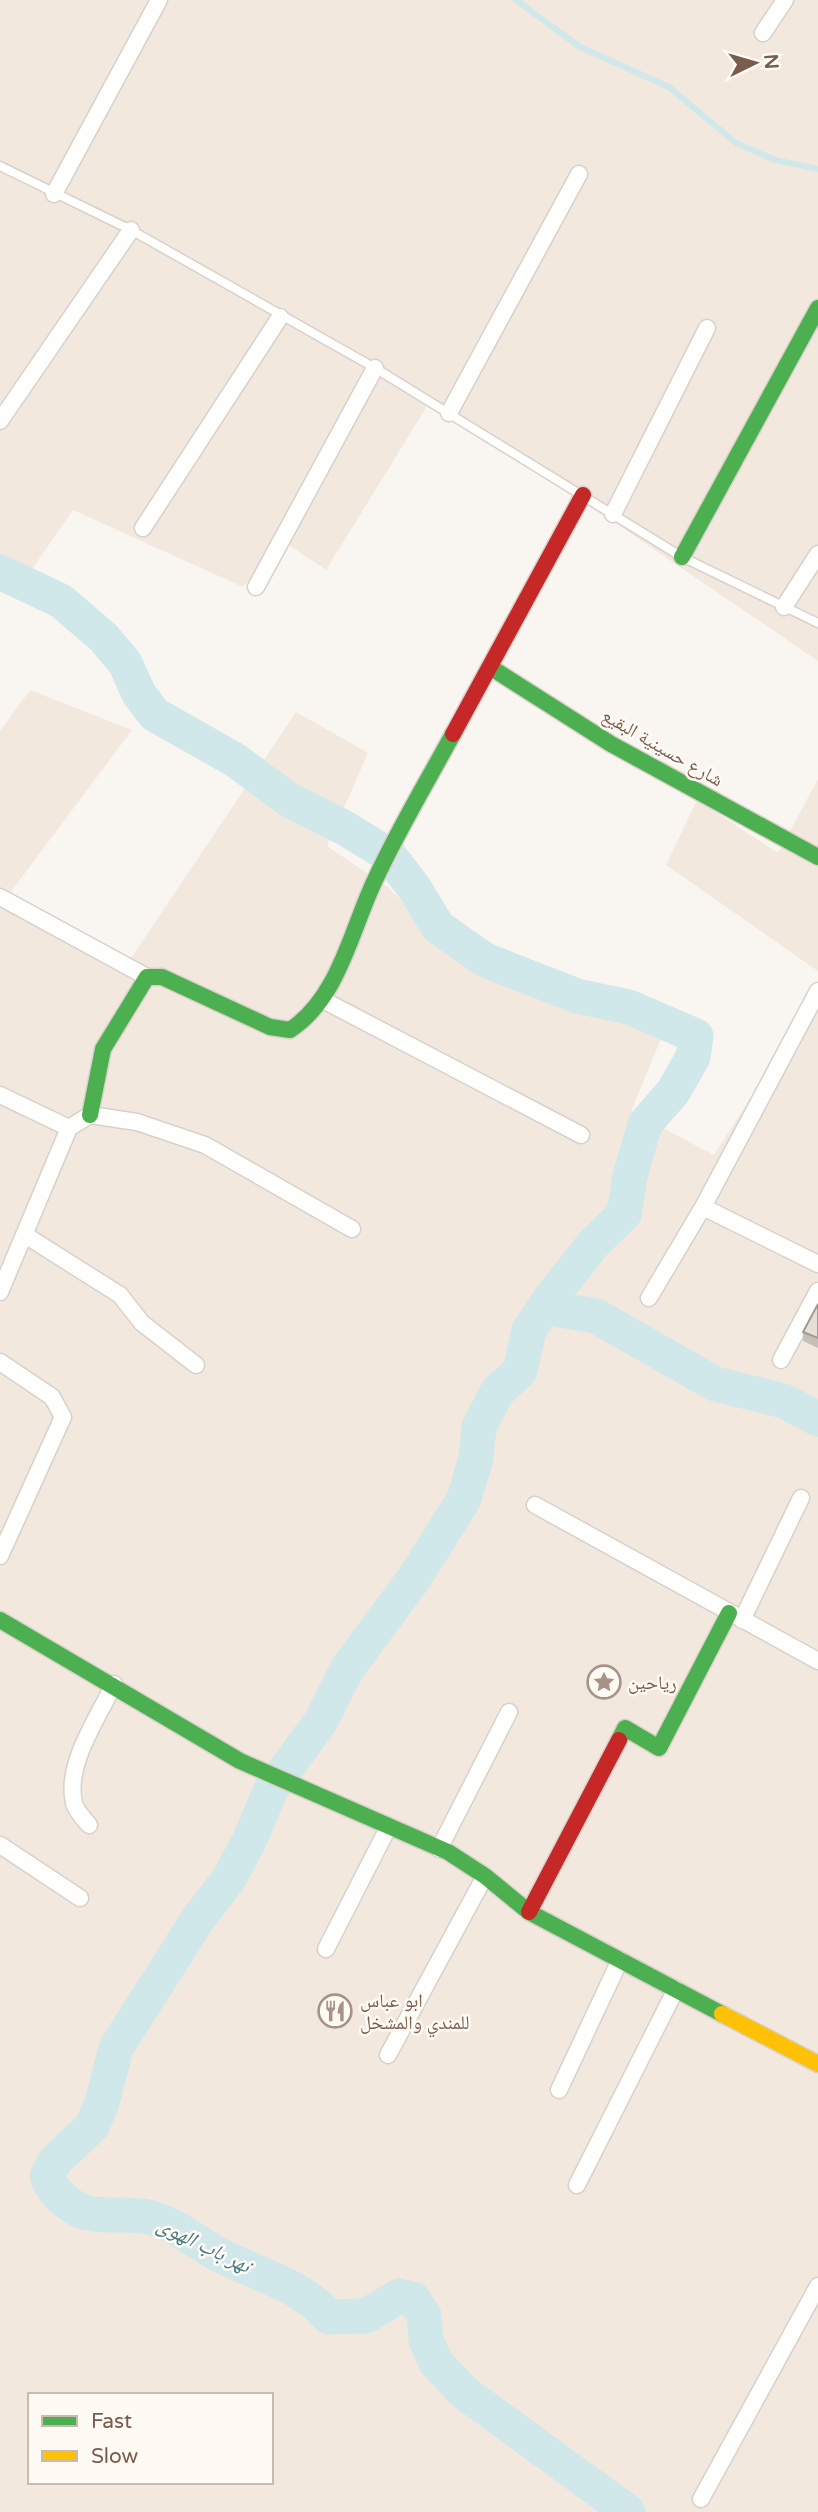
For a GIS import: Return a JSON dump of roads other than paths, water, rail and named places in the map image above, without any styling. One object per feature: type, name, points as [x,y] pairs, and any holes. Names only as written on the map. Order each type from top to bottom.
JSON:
[{"type":"street","points":[[54,194],[159,0]]},
{"type":"street","points":[[763,33],[785,0]]},
{"type":"street","points":[[449,413],[579,174]]},
{"type":"street","points":[[0,421],[131,230]]},
{"type":"street","points":[[682,557],[818,308]]},
{"type":"street","points":[[143,528],[280,317]]},
{"type":"street","points":[[613,514],[707,328]]},
{"type":"street","points":[[256,587],[374,368]]},
{"type":"street","points":[[0,897],[147,977],[162,977],[270,1027],[290,1030],[307,1019],[323,1000],[375,879],[583,495]]},
{"type":"street","points":[[784,607],[818,554]]},
{"type":"street","name":"شارع حسينية البقيع","points":[[491,667],[611,744],[818,858]]},
{"type":"street","points":[[90,1115],[103,1049],[129,1002],[147,977]]},
{"type":"street","points":[[649,1298],[703,1207],[818,991]]},
{"type":"street","points":[[323,1000],[581,1135]]},
{"type":"street","points":[[0,1095],[69,1128]]},
{"type":"street","points":[[0,1292],[69,1128],[90,1115],[137,1122],[205,1145],[352,1229]]},
{"type":"street","points":[[703,1207],[818,1264]]},
{"type":"street","points":[[24,1235],[120,1296],[142,1323],[196,1365]]},
{"type":"street","points":[[781,1360],[818,1291]]},
{"type":"street","points":[[0,1362],[52,1397],[63,1417],[0,1556]]},
{"type":"street","points":[[528,1912],[625,1728],[659,1748],[801,1498]]},
{"type":"street","points":[[535,1506],[818,1661]]},
{"type":"street","points":[[0,1620],[114,1684],[240,1761],[439,1849],[485,1875],[528,1912],[818,2064]]},
{"type":"street","points":[[89,1825],[74,1806],[72,1785],[76,1766],[114,1684]]},
{"type":"street","points":[[439,1849],[509,1712]]},
{"type":"street","points":[[326,1949],[388,1828]]},
{"type":"street","points":[[0,1845],[80,1898]]},
{"type":"street","points":[[387,2055],[485,1875]]},
{"type":"street","points":[[559,2090],[621,1960]]},
{"type":"street","points":[[577,2185],[676,1989]]},
{"type":"street","points":[[701,2499],[818,2286]]},
{"type":"lane","points":[[0,166],[131,230],[374,368],[682,557],[818,623]]},
{"type":"waterway","points":[[516,0],[580,47],[669,87],[736,143],[775,160],[818,169]]},
{"type":"waterway","points":[[0,572],[61,601],[103,637],[125,663],[139,694],[154,714],[235,760],[289,800],[343,827],[389,855],[415,889],[438,927],[485,960],[577,996],[629,1007],[696,1036],[693,1057],[673,1092],[645,1124],[630,1176],[624,1214],[593,1244],[549,1300],[560,1310],[596,1316],[715,1384],[784,1401],[818,1419]]},
{"type":"waterway","name":"نهر باب الهوى","points":[[549,1300],[529,1330],[520,1371],[497,1392],[479,1427],[476,1458],[464,1499],[415,1577],[347,1669],[321,1721],[271,1789],[249,1841],[228,1880],[198,1919],[116,2048],[102,2103],[92,2126],[55,2161],[47,2176],[59,2196],[79,2210],[93,2214],[148,2217],[166,2223],[229,2260],[303,2295],[329,2317],[366,2316],[399,2296],[413,2299],[424,2315],[426,2340],[436,2363],[465,2393],[628,2512]]},
{"type":"place","name":"رياحين","points":[[604,1682]]},
{"type":"place","name":"ابو عباس للمندي والمشخل","points":[[335,2011]]}]
